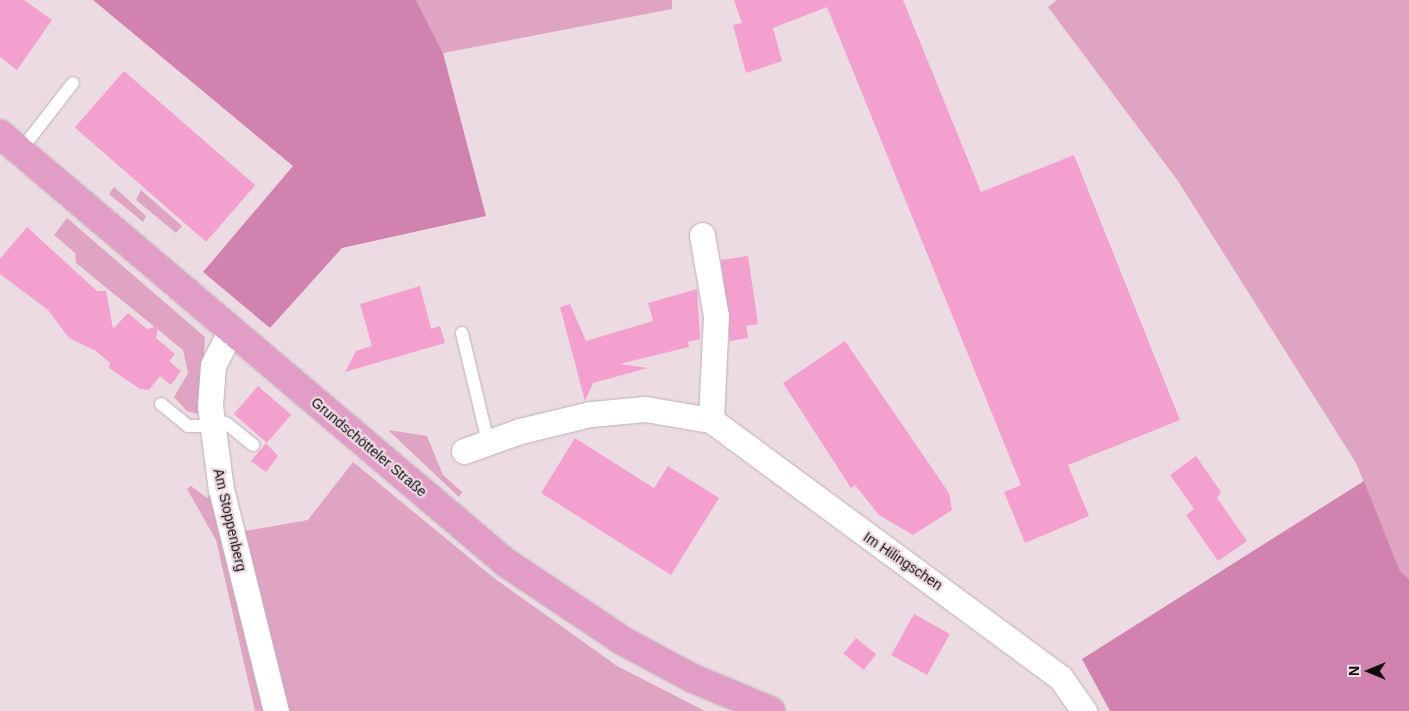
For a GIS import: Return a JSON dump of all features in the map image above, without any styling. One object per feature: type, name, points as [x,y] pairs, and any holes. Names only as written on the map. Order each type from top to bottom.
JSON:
[{"type":"main road","name":"Grundschötteler Straße","points":[[10,143],[470,533],[553,597],[670,667],[771,711]]},
{"type":"street","points":[[702,235],[716,316],[711,420]]},
{"type":"street","name":"Am Stoppenberg","points":[[231,330],[213,365],[212,423],[221,489],[276,711]]},
{"type":"street","name":"Im Hilingschen","points":[[464,451],[488,442],[592,414],[645,409],[711,420],[1060,677],[1084,711]]},
{"type":"lane","points":[[10,143],[72,83]]},
{"type":"lane","points":[[462,333],[488,442]]},
{"type":"lane","points":[[161,404],[188,426],[226,423],[253,445]]},
{"type":"shaded area","points":[[93,0],[416,0],[443,53],[486,216],[342,248],[270,328],[203,272],[293,166]]},
{"type":"shaded area","points":[[416,0],[672,0],[672,9],[443,53]]},
{"type":"shaded area","points":[[1057,0],[1409,0],[1409,579],[1399,569],[1356,463],[1178,181],[1048,7]]},
{"type":"shaded area","points":[[114,187],[146,216],[143,222],[109,194]]},
{"type":"shaded area","points":[[141,190],[182,226],[176,233],[136,200]]},
{"type":"shaded area","points":[[67,218],[205,337],[201,415],[187,411],[174,397],[188,373],[183,350],[76,263],[75,253],[54,235]]},
{"type":"shaded area","points":[[388,430],[427,436],[443,475],[462,492],[459,497]]},
{"type":"shaded area","points":[[353,462],[494,578],[617,666],[705,711],[281,711],[239,532],[308,520]]},
{"type":"shaded area","points":[[1364,481],[1399,569],[1409,579],[1409,711],[1110,711],[1082,659]]},
{"type":"shaded area","points":[[191,486],[207,498],[217,486],[273,711],[255,711],[216,540],[187,489]]},
{"type":"building","points":[[0,0],[24,0],[52,20],[17,70],[0,57]]},
{"type":"building","points":[[734,0],[903,0],[981,192],[1074,155],[1180,420],[1068,465],[1089,516],[1025,543],[1004,492],[1021,485],[827,7],[773,28],[782,61],[746,73],[733,25],[742,23]]},
{"type":"building","points":[[124,71],[255,185],[206,242],[75,128]]},
{"type":"building","points":[[27,227],[97,291],[106,291],[113,329],[128,313],[147,329],[158,326],[156,338],[175,354],[169,361],[181,371],[171,385],[160,376],[149,390],[140,389],[109,368],[110,363],[96,351],[69,338],[48,310],[0,274],[0,259]]},
{"type":"building","points":[[748,256],[758,324],[746,326],[748,338],[730,341],[721,260]]},
{"type":"building","points":[[420,286],[431,329],[440,326],[445,343],[345,372],[356,351],[372,346],[360,304]]},
{"type":"building","points":[[697,289],[700,339],[688,342],[689,347],[620,364],[648,368],[593,383],[585,401],[560,307],[570,304],[586,341],[653,321],[648,303]]},
{"type":"building","points":[[845,341],[949,493],[952,510],[913,535],[879,515],[855,485],[851,488],[783,383]]},
{"type":"building","points":[[258,386],[291,415],[267,443],[234,414]]},
{"type":"building","points":[[575,438],[654,488],[668,466],[719,498],[671,575],[541,493]]},
{"type":"building","points":[[266,443],[278,456],[266,472],[251,461]]},
{"type":"building","points":[[1196,456],[1221,492],[1217,498],[1247,541],[1218,561],[1186,515],[1194,509],[1170,475]]},
{"type":"building","points":[[914,614],[950,634],[927,675],[891,655]]},
{"type":"building","points":[[856,638],[876,654],[864,670],[843,654]]}]
